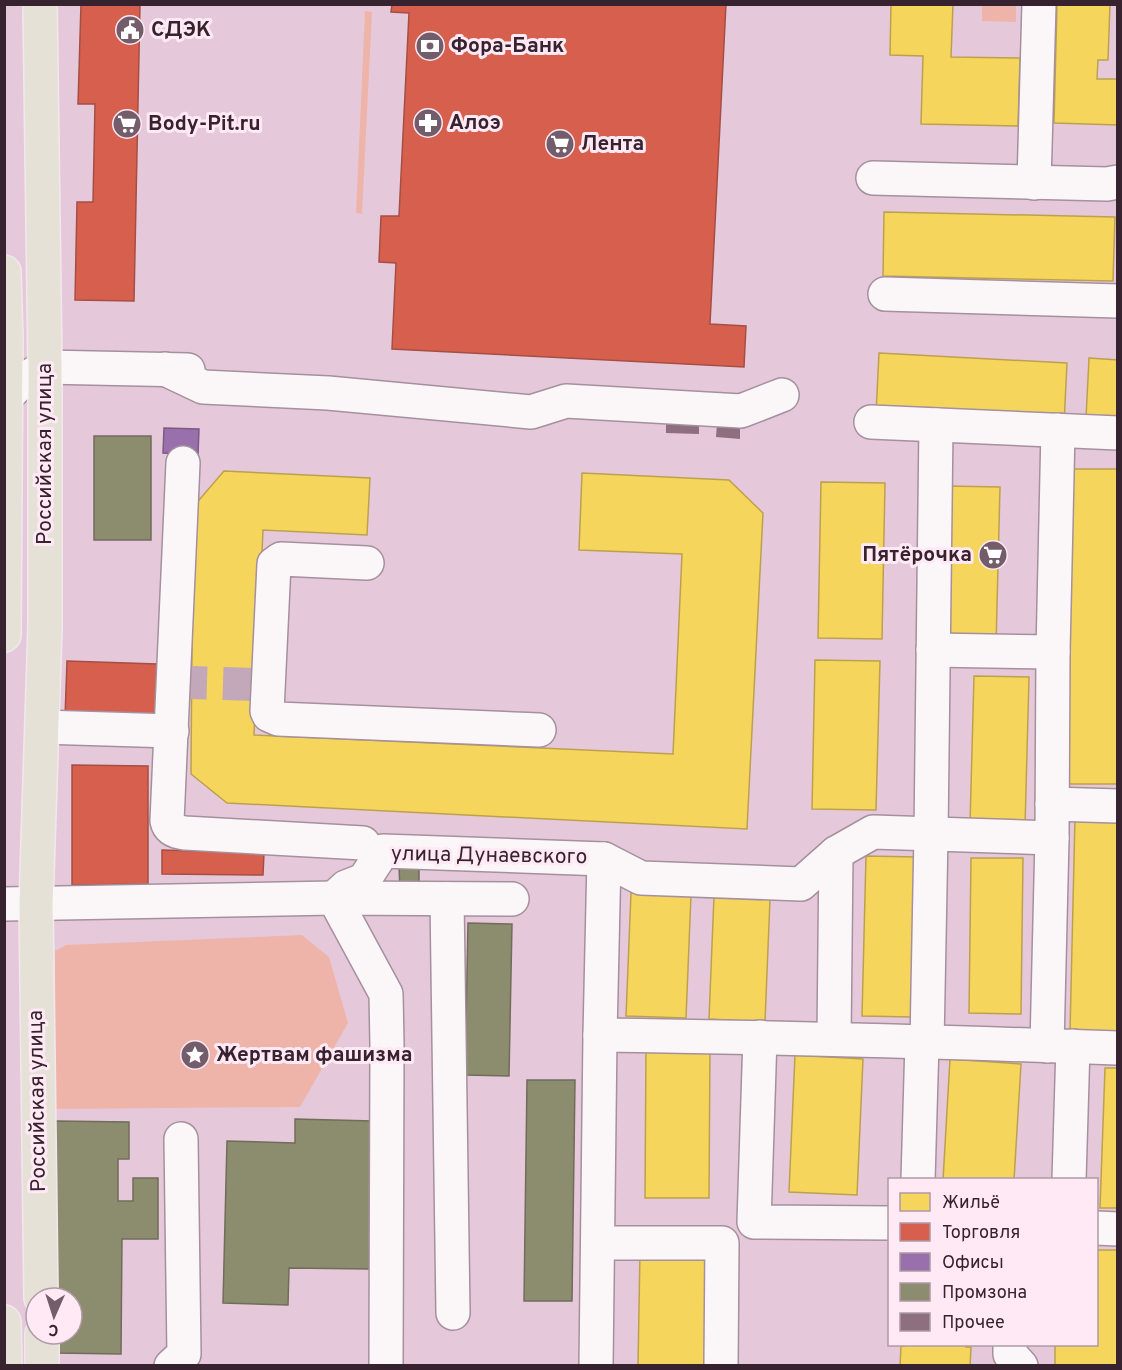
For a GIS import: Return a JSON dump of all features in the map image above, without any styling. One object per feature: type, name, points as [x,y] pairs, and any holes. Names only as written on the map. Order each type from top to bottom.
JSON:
[{"type":"main road","name":"Российская улица","points":[[40,4],[45,367],[45,628],[42,727],[20,904],[40,1286]]},
{"type":"main road","name":"Российская улица","points":[[4,272],[6,339],[4,635]]},
{"type":"main road","points":[[4,1322],[5,1365]]},
{"type":"main road","points":[[42,1346],[42,1365]]},
{"type":"street","points":[[1034,183],[1039,4]]},
{"type":"street","points":[[873,178],[1034,183],[1107,184],[1118,182]]},
{"type":"street","points":[[885,294],[1118,301]]},
{"type":"street","points":[[6,339],[45,367]]},
{"type":"street","points":[[6,397],[23,380],[45,367],[327,375]]},
{"type":"street","points":[[165,369],[203,387],[328,393],[531,412],[566,400],[741,411],[782,395]]},
{"type":"street","points":[[871,422],[1118,433]]},
{"type":"street","points":[[918,1178],[925,1042],[931,834],[936,425]]},
{"type":"street","points":[[1058,430],[1052,838],[1060,1046],[1069,1178]]},
{"type":"street","points":[[183,463],[167,821],[171,829],[185,833],[363,843]]},
{"type":"street","points":[[367,563],[281,559],[274,564],[267,711],[269,716],[278,719],[539,730]]},
{"type":"street","points":[[933,650],[1053,652]]},
{"type":"street","points":[[42,727],[172,730]]},
{"type":"street","points":[[1052,804],[1118,806]]},
{"type":"street","name":"улица Дунаевского","points":[[334,898],[346,887],[364,880],[383,851],[604,859],[641,878],[801,884],[836,853],[873,832],[1052,838]]},
{"type":"street","points":[[834,1039],[836,853]]},
{"type":"street","points":[[596,1365],[604,859]]},
{"type":"street","points":[[20,904],[334,898],[512,899]]},
{"type":"street","points":[[334,898],[386,994],[386,1365]]},
{"type":"street","points":[[447,898],[453,1313]]},
{"type":"street","points":[[600,1035],[1118,1047]]},
{"type":"street","points":[[760,1037],[754,1222],[888,1223]]},
{"type":"street","points":[[171,1365],[184,1354],[181,1139]]},
{"type":"street","points":[[1098,1228],[1118,1229]]},
{"type":"street","points":[[598,1243],[722,1243],[721,1365]]},
{"type":"street","points":[[1010,1346],[1010,1354],[1022,1365]]},
{"type":"shaded area","points":[[982,5],[1016,5],[1016,22],[982,21]]},
{"type":"shaded area","points":[[365,11],[372,12],[362,214],[356,213]]},
{"type":"shaded area","points":[[302,935],[329,957],[348,1023],[300,1107],[53,1109],[55,951],[66,945]]},
{"type":"building: Жильё","points":[[891,4],[953,4],[951,57],[1020,58],[1018,126],[921,124],[923,56],[890,55]]},
{"type":"building: Жильё","points":[[1057,4],[1110,4],[1108,60],[1098,60],[1097,79],[1118,79],[1118,125],[1054,123]]},
{"type":"building: Жильё","points":[[884,212],[1115,217],[1113,281],[883,276]]},
{"type":"building: Жильё","points":[[879,353],[1067,363],[1064,424],[876,414]]},
{"type":"building: Жильё","points":[[1089,358],[1118,360],[1118,419],[1086,418]]},
{"type":"building: Жильё","points":[[1070,469],[1118,469],[1118,784],[1066,784]]},
{"type":"building: Жильё","points":[[224,471],[370,478],[367,535],[263,530],[254,735],[673,754],[682,554],[579,550],[582,473],[729,480],[763,513],[747,829],[227,803],[191,774],[193,507]]},
{"type":"building: Жильё","points":[[821,482],[885,483],[882,639],[818,638]]},
{"type":"building: Жильё","points":[[947,486],[1000,487],[996,645],[943,643]]},
{"type":"building: Жильё","points":[[815,660],[880,661],[876,810],[812,809]]},
{"type":"building: Жильё","points":[[974,676],[1029,677],[1025,827],[970,825]]},
{"type":"building: Жильё","points":[[1075,817],[1118,818],[1118,1033],[1070,1032]]},
{"type":"building: Жильё","points":[[866,856],[917,857],[913,1017],[862,1016]]},
{"type":"building: Жильё","points":[[971,858],[1023,858],[1021,1014],[969,1013]]},
{"type":"building: Жильё","points":[[631,893],[691,895],[686,1018],[626,1016]]},
{"type":"building: Жильё","points":[[714,896],[770,899],[765,1022],[709,1019]]},
{"type":"building: Жильё","points":[[646,1045],[710,1045],[709,1198],[645,1198]]},
{"type":"building: Жильё","points":[[795,1055],[863,1059],[857,1195],[789,1192]]},
{"type":"building: Жильё","points":[[950,1059],[1021,1064],[1014,1178],[943,1178]]},
{"type":"building: Жильё","points":[[1105,1068],[1118,1068],[1118,1208],[1100,1208]]},
{"type":"building: Жильё","points":[[1098,1250],[1118,1250],[1118,1366],[1055,1366],[1055,1346],[1098,1346]]},
{"type":"building: Жильё","points":[[640,1252],[711,1253],[710,1366],[638,1366]]},
{"type":"building: Жильё","points":[[901,1346],[971,1347],[970,1366],[900,1366]]},
{"type":"building: Торговля","points":[[81,4],[140,4],[134,301],[75,300],[77,202],[93,202],[95,104],[78,104]]},
{"type":"building: Торговля","name":"Лента","points":[[392,4],[726,4],[710,324],[746,326],[744,367],[392,349],[396,263],[379,262],[381,216],[399,216],[409,13],[391,12]]},
{"type":"building: Торговля","points":[[67,661],[157,664],[155,721],[65,718]]},
{"type":"building: Торговля","points":[[72,765],[148,766],[148,884],[72,885]]},
{"type":"building: Торговля","points":[[162,850],[264,853],[263,875],[162,874]]},
{"type":"building: Офисы","points":[[164,428],[199,429],[198,455],[163,453]]},
{"type":"building: Промзона","points":[[94,436],[151,436],[151,540],[94,540]]},
{"type":"building: Промзона","points":[[399,865],[419,865],[419,891],[400,892]]},
{"type":"building: Промзона","points":[[468,923],[512,924],[509,1076],[465,1075]]},
{"type":"building: Промзона","points":[[527,1080],[575,1080],[572,1301],[524,1301]]},
{"type":"building: Промзона","points":[[295,1119],[373,1121],[369,1269],[289,1268],[288,1305],[223,1303],[227,1141],[295,1143]]},
{"type":"building: Промзона","points":[[56,1121],[129,1122],[129,1159],[118,1159],[118,1201],[133,1201],[133,1178],[158,1178],[158,1239],[122,1239],[121,1354],[55,1353],[55,1346],[84,1346],[84,1286],[55,1286]]},
{"type":"building: Прочее","points":[[666,421],[699,422],[699,434],[666,433]]},
{"type":"building: Прочее","points":[[717,424],[740,426],[740,439],[716,437]]},
{"type":"tunnel","points":[[174,682],[268,685]]},
{"type":"place","name":"СДЭК","points":[[130,30]]},
{"type":"place","name":"Фора-Банк","points":[[430,46]]},
{"type":"place","name":"Алоэ","points":[[428,123]]},
{"type":"place","name":"Body-Pit.ru","points":[[127,124]]},
{"type":"place","name":"Лента","points":[[560,144]]},
{"type":"place","name":"Пятёрочка","points":[[993,555]]},
{"type":"place","name":"Жертвам фашизма","points":[[195,1055]]}]
